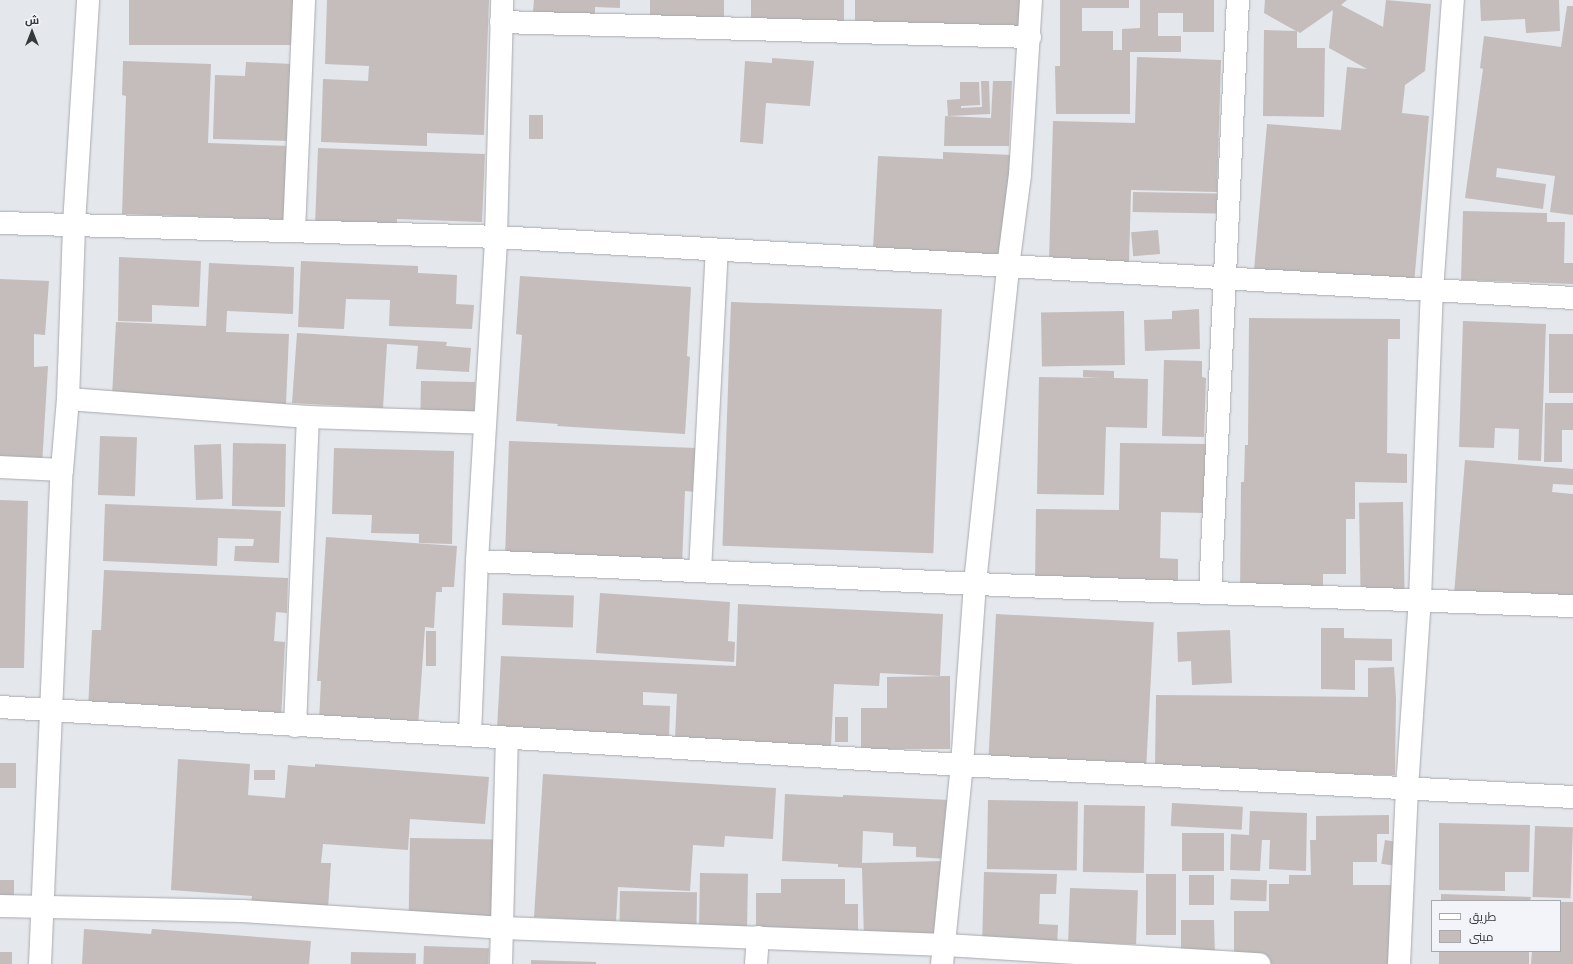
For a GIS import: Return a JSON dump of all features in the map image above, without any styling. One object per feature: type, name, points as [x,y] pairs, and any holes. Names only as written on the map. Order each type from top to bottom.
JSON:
[{"type":"street","points":[[40,964],[62,470],[68,399],[74,224],[88,0]]},
{"type":"street","points":[[294,231],[304,0]]},
{"type":"street","points":[[470,734],[477,561],[496,237],[502,0]]},
{"type":"street","points":[[943,954],[962,765],[975,583],[1008,267],[1020,174],[1030,37],[1031,0]]},
{"type":"street","points":[[1210,593],[1238,0]]},
{"type":"street","points":[[1399,964],[1407,788],[1420,599],[1432,291],[1453,0]]},
{"type":"street","points":[[501,22],[1030,37]]},
{"type":"street","points":[[0,223],[496,237],[1573,298]]},
{"type":"street","points":[[700,571],[718,250]]},
{"type":"street","points":[[68,399],[308,417],[485,424]]},
{"type":"street","points":[[295,726],[308,417]]},
{"type":"street","points":[[0,467],[62,470]]},
{"type":"street","points":[[477,561],[1210,593],[1420,599],[1573,606]]},
{"type":"street","points":[[0,707],[52,709],[295,726],[470,734],[507,738],[962,765],[1573,797]]},
{"type":"street","points":[[501,964],[507,738]]},
{"type":"street","points":[[0,906],[242,911],[503,928],[758,937],[943,954],[1259,964]]},
{"type":"street","points":[[756,964],[758,937]]},
{"type":"building","points":[[129,0],[296,0],[296,45],[129,45]]},
{"type":"building","points":[[327,0],[489,0],[484,135],[427,133],[427,146],[321,142],[323,79],[368,81],[369,66],[325,64]]},
{"type":"building","points":[[534,0],[620,0],[620,8],[595,7],[595,15],[533,12]]},
{"type":"building","points":[[650,0],[724,0],[724,18],[650,18]]},
{"type":"building","points":[[751,0],[844,0],[844,26],[751,26]]},
{"type":"building","points":[[855,0],[1023,0],[1023,38],[855,38]]},
{"type":"building","points":[[1060,0],[1129,0],[1129,8],[1082,8],[1082,31],[1113,31],[1113,50],[1122,50],[1122,29],[1140,28],[1140,0],[1214,0],[1214,32],[1183,32],[1183,13],[1158,13],[1158,36],[1181,36],[1181,52],[1130,52],[1130,114],[1056,114],[1055,66],[1060,66]]},
{"type":"building","points":[[1265,0],[1347,0],[1341,5],[1383,27],[1386,0],[1431,4],[1425,71],[1405,85],[1402,113],[1429,116],[1414,284],[1254,270],[1267,124],[1341,130],[1347,67],[1367,69],[1329,48],[1333,10],[1300,33],[1297,31],[1297,48],[1325,48],[1324,117],[1263,116],[1264,30],[1296,31],[1264,13]]},
{"type":"building","points":[[1480,0],[1559,0],[1560,31],[1526,33],[1525,19],[1481,21]]},
{"type":"building","points":[[1567,6],[1573,6],[1573,215],[1550,212],[1555,176],[1497,168],[1496,177],[1546,184],[1543,209],[1465,198],[1483,69],[1480,68],[1484,36],[1561,47]]},
{"type":"building","points":[[1137,57],[1221,60],[1217,192],[1131,190],[1129,264],[1049,261],[1053,121],[1135,123]]},
{"type":"building","points":[[772,58],[814,61],[810,106],[766,103],[763,144],[740,142],[745,61],[772,63]]},
{"type":"building","points":[[123,61],[211,64],[208,143],[290,146],[287,220],[122,214],[126,96],[122,95]]},
{"type":"building","points":[[246,62],[293,64],[291,141],[213,139],[215,75],[245,76]]},
{"type":"building","points":[[981,81],[989,81],[990,114],[948,116],[947,100],[960,99],[960,82],[979,82],[980,105],[961,106],[961,108],[982,107]]},
{"type":"building","points":[[993,81],[1012,81],[1009,146],[944,146],[945,116],[991,118]]},
{"type":"building","points":[[529,115],[543,115],[543,139],[529,139]]},
{"type":"building","points":[[318,148],[485,154],[482,222],[397,219],[397,226],[315,226]]},
{"type":"building","points":[[943,152],[1012,155],[1006,256],[873,249],[878,156],[943,159]]},
{"type":"building","points":[[1133,192],[1217,193],[1217,213],[1133,212]]},
{"type":"building","points":[[1463,211],[1547,213],[1547,222],[1565,222],[1564,263],[1573,263],[1573,284],[1461,280]]},
{"type":"building","points":[[1158,230],[1160,254],[1133,256],[1131,232]]},
{"type":"building","points":[[119,257],[201,261],[199,307],[152,305],[152,322],[118,321]]},
{"type":"building","points":[[301,261],[418,266],[418,273],[457,275],[456,304],[474,305],[472,329],[389,326],[390,300],[346,299],[344,329],[298,327]]},
{"type":"building","points":[[209,263],[294,267],[293,314],[227,311],[226,332],[289,334],[286,404],[112,396],[116,322],[206,326]]},
{"type":"building","points":[[520,276],[691,287],[687,356],[690,357],[685,434],[557,426],[558,424],[516,421],[522,335],[516,334]]},
{"type":"building","points":[[0,279],[49,281],[45,335],[34,334],[34,367],[48,366],[42,465],[0,462]]},
{"type":"building","points":[[731,302],[942,309],[933,553],[722,546]]},
{"type":"building","points":[[1199,309],[1200,349],[1145,351],[1144,320],[1172,319],[1172,311]]},
{"type":"building","points":[[1124,311],[1125,365],[1042,366],[1041,312]]},
{"type":"building","points":[[1249,318],[1400,319],[1400,339],[1388,339],[1387,453],[1407,454],[1407,483],[1355,482],[1355,519],[1346,519],[1346,574],[1323,574],[1323,597],[1240,597],[1241,482],[1244,482],[1245,445],[1248,445]]},
{"type":"building","points":[[1463,321],[1546,324],[1541,461],[1518,460],[1519,429],[1495,428],[1494,448],[1459,447]]},
{"type":"building","points":[[297,333],[447,342],[446,346],[471,348],[469,372],[416,369],[418,346],[387,344],[383,408],[292,403]]},
{"type":"building","points":[[1549,334],[1573,334],[1573,393],[1549,393]]},
{"type":"building","points":[[1164,360],[1202,361],[1202,377],[1206,378],[1204,437],[1162,436]]},
{"type":"building","points":[[1083,370],[1114,371],[1114,378],[1148,379],[1147,428],[1106,427],[1104,495],[1037,494],[1039,377],[1101,378],[1083,377]]},
{"type":"building","points":[[421,381],[475,382],[474,418],[420,417]]},
{"type":"building","points":[[1545,403],[1573,403],[1573,430],[1562,430],[1562,462],[1544,462]]},
{"type":"building","points":[[100,436],[137,437],[135,496],[98,495]]},
{"type":"building","points":[[509,441],[697,448],[695,492],[685,491],[682,565],[505,558]]},
{"type":"building","points":[[233,443],[286,444],[285,507],[232,506]]},
{"type":"building","points":[[1120,443],[1206,444],[1205,513],[1161,512],[1160,558],[1178,559],[1178,590],[1035,583],[1036,509],[1119,510]]},
{"type":"building","points":[[221,444],[223,499],[196,500],[194,445]]},
{"type":"building","points":[[334,448],[454,451],[452,544],[419,543],[419,534],[371,533],[372,515],[332,514]]},
{"type":"building","points":[[1465,460],[1573,469],[1573,485],[1553,484],[1552,492],[1573,494],[1573,607],[1454,595]]},
{"type":"building","points":[[0,500],[28,501],[24,668],[0,668]]},
{"type":"building","points":[[1403,502],[1405,595],[1361,596],[1359,503]]},
{"type":"building","points":[[105,504],[281,511],[279,563],[234,561],[235,546],[253,546],[254,539],[218,538],[217,566],[103,561]]},
{"type":"building","points":[[326,537],[457,546],[454,587],[442,587],[442,592],[436,592],[434,628],[425,627],[418,727],[319,721],[321,681],[317,681]]},
{"type":"building","points":[[104,570],[288,578],[287,613],[276,612],[274,641],[285,642],[281,719],[88,710],[92,630],[101,630]]},
{"type":"building","points":[[503,593],[574,595],[573,627],[502,625]]},
{"type":"building","points":[[600,593],[730,602],[728,641],[735,642],[734,662],[596,653]]},
{"type":"building","points":[[738,604],[943,614],[940,676],[880,673],[879,686],[834,684],[831,746],[675,739],[677,694],[643,692],[643,705],[670,706],[669,738],[497,730],[501,656],[736,666]]},
{"type":"building","points":[[996,614],[1154,622],[1146,764],[989,756]]},
{"type":"building","points":[[1321,628],[1344,628],[1344,638],[1392,639],[1392,661],[1355,660],[1355,690],[1321,689]]},
{"type":"building","points":[[1230,630],[1232,683],[1192,685],[1191,661],[1178,662],[1177,632]]},
{"type":"building","points":[[426,631],[436,631],[436,666],[426,666]]},
{"type":"building","points":[[1394,667],[1396,698],[1395,775],[1205,773],[1155,766],[1156,695],[1368,697],[1368,668]]},
{"type":"building","points":[[950,676],[950,749],[861,749],[861,708],[887,708],[887,677]]},
{"type":"building","points":[[835,717],[848,717],[848,742],[835,742]]},
{"type":"building","points":[[178,759],[250,764],[248,795],[285,798],[288,765],[315,767],[315,764],[489,777],[485,824],[410,819],[408,850],[323,844],[321,863],[331,863],[328,909],[251,903],[252,896],[171,890]]},
{"type":"building","points":[[0,763],[16,763],[16,788],[0,788]]},
{"type":"building","points":[[254,770],[275,770],[275,780],[254,780]]},
{"type":"building","points":[[543,774],[776,788],[773,839],[725,836],[724,847],[693,845],[690,891],[618,887],[616,922],[534,917]]},
{"type":"building","points":[[785,794],[950,800],[947,859],[916,857],[916,847],[893,846],[893,833],[863,831],[862,863],[945,861],[946,937],[864,939],[862,868],[838,867],[838,864],[782,861]]},
{"type":"building","points":[[988,800],[1078,802],[1077,871],[987,869]]},
{"type":"building","points":[[1172,803],[1243,807],[1242,830],[1171,826]]},
{"type":"building","points":[[1084,805],[1145,806],[1144,873],[1083,872]]},
{"type":"building","points":[[1250,811],[1307,813],[1306,871],[1269,869],[1270,840],[1262,840],[1260,871],[1230,870],[1231,834],[1249,835]]},
{"type":"building","points":[[1389,815],[1389,834],[1377,834],[1377,862],[1353,862],[1353,885],[1397,885],[1397,964],[1168,964],[1181,953],[1181,920],[1214,920],[1215,957],[1234,957],[1234,911],[1269,911],[1269,884],[1289,884],[1289,875],[1311,875],[1310,840],[1316,840],[1316,816]]},
{"type":"building","points":[[1439,823],[1530,825],[1529,872],[1505,872],[1505,891],[1439,890]]},
{"type":"building","points":[[1535,826],[1573,827],[1570,898],[1533,897]]},
{"type":"building","points":[[1182,833],[1224,833],[1224,871],[1182,871]]},
{"type":"building","points":[[410,838],[498,840],[497,918],[409,916]]},
{"type":"building","points":[[1385,840],[1397,842],[1393,866],[1381,864]]},
{"type":"building","points":[[984,872],[1057,874],[1056,894],[1040,894],[1039,924],[1058,925],[1057,949],[982,946]]},
{"type":"building","points":[[700,873],[748,874],[747,927],[699,926]]},
{"type":"building","points":[[1146,874],[1176,874],[1176,935],[1146,935]]},
{"type":"building","points":[[1189,875],[1214,875],[1214,905],[1189,905]]},
{"type":"building","points":[[781,879],[845,879],[845,904],[858,904],[858,936],[756,935],[756,893],[781,893]]},
{"type":"building","points":[[1231,879],[1267,880],[1266,901],[1230,900]]},
{"type":"building","points":[[0,880],[14,880],[14,900],[0,900]]},
{"type":"building","points":[[1070,888],[1138,890],[1136,944],[1068,942]]},
{"type":"building","points":[[620,891],[697,892],[696,926],[619,925]]},
{"type":"building","points":[[1441,894],[1531,897],[1530,900],[1441,900]]},
{"type":"building","points":[[1561,902],[1573,902],[1573,964],[1531,964],[1532,952],[1561,952]]},
{"type":"building","points":[[84,929],[151,934],[152,929],[311,941],[309,964],[82,964]]},
{"type":"building","points":[[424,946],[489,948],[488,964],[423,964]]},
{"type":"building","points":[[0,952],[12,952],[12,964],[0,964]]},
{"type":"building","points":[[351,952],[416,953],[416,964],[351,964]]},
{"type":"building","points":[[1439,952],[1529,952],[1529,964],[1439,964]]},
{"type":"building","points":[[531,960],[596,962],[596,964],[531,964]]}]
